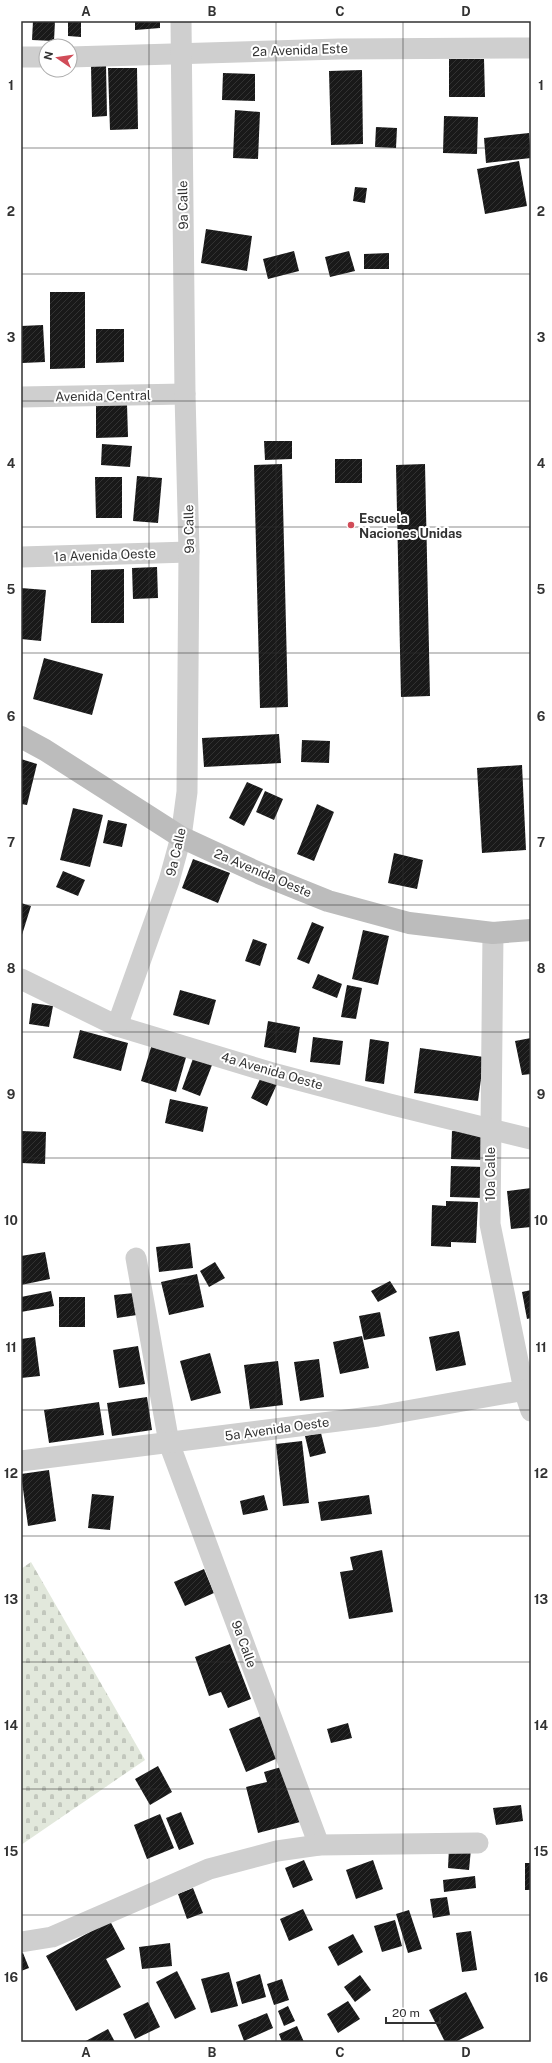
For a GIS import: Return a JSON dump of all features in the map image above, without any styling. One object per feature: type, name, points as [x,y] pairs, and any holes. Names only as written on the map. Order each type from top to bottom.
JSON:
[{"type":"street","name":"9a Calle","points":[[117,1026],[169,881],[181,837],[187,792],[189,552],[185,394],[182,21]]},
{"type":"street","name":"2a Avenida Este","points":[[78,56],[182,55],[339,48],[531,48]]},
{"type":"street","points":[[21,57],[38,57]]},
{"type":"street","name":"Avenida Central","points":[[21,398],[185,394]]},
{"type":"street","name":"1a Avenida Oeste","points":[[21,557],[189,552]]},
{"type":"street","name":"2a Avenida Oeste","points":[[21,737],[45,750],[181,837],[261,874],[328,901],[409,923],[493,933],[531,930]]},
{"type":"street","name":"10a Calle","points":[[493,933],[489,1130],[490,1224],[528,1390],[531,1410]]},
{"type":"street","name":"4a Avenida Oeste","points":[[21,980],[117,1026],[276,1074],[489,1130],[531,1139]]},
{"type":"street","name":"9a Calle","points":[[136,1258],[169,1443],[319,1845]]},
{"type":"street","name":"5a Avenida Oeste","points":[[21,1461],[378,1416],[528,1390]]},
{"type":"street","points":[[21,1942],[52,1937],[209,1869],[277,1851],[319,1845],[478,1843]]},
{"type":"green space","points":[[31,1562],[145,1760],[21,1845],[21,1569]]},
{"type":"building","points":[[33,21],[55,21],[54,38],[38,38],[38,40],[32,40]]},
{"type":"building","points":[[135,21],[160,21],[160,28],[135,30]]},
{"type":"building","points":[[68,22],[81,22],[81,37],[68,36]]},
{"type":"building","points":[[449,59],[484,59],[485,97],[449,97]]},
{"type":"building","points":[[91,65],[106,65],[107,116],[92,117]]},
{"type":"building","points":[[108,68],[137,68],[138,129],[110,130]]},
{"type":"building","points":[[362,70],[363,144],[331,145],[329,71]]},
{"type":"building","points":[[223,73],[255,74],[255,101],[222,100]]},
{"type":"building","points":[[235,110],[260,112],[258,159],[233,158]]},
{"type":"building","points":[[444,116],[478,117],[477,154],[443,153]]},
{"type":"building","points":[[376,127],[397,128],[396,148],[375,147]]},
{"type":"building","points":[[529,133],[531,158],[486,163],[484,138]]},
{"type":"building","points":[[519,161],[527,206],[485,214],[477,169]]},
{"type":"building","points":[[355,187],[367,188],[365,203],[353,201]]},
{"type":"building","points":[[206,229],[252,236],[247,271],[201,263]]},
{"type":"building","points":[[294,251],[299,271],[268,279],[263,259]]},
{"type":"building","points":[[349,251],[355,271],[330,277],[325,257]]},
{"type":"building","points":[[389,253],[389,269],[364,269],[364,254]]},
{"type":"building","points":[[50,292],[85,292],[85,368],[50,369]]},
{"type":"building","points":[[43,325],[45,362],[22,363],[21,326]]},
{"type":"building","points":[[96,329],[124,329],[124,362],[96,363]]},
{"type":"building","points":[[96,404],[127,404],[128,437],[96,438]]},
{"type":"building","points":[[264,441],[292,441],[292,459],[265,460]]},
{"type":"building","points":[[102,444],[132,446],[130,467],[101,465]]},
{"type":"building","points":[[335,459],[362,459],[362,483],[335,483]]},
{"type":"building","points":[[282,464],[288,707],[260,708],[254,465]]},
{"type":"building","points":[[425,464],[430,696],[401,697],[396,465]]},
{"type":"building","points":[[137,476],[162,478],[158,523],[133,521]]},
{"type":"building","points":[[95,477],[122,477],[122,518],[96,518]]},
{"type":"building","points":[[157,567],[158,598],[133,599],[132,568]]},
{"type":"building","points":[[124,569],[124,623],[91,623],[91,570]]},
{"type":"building","points":[[21,588],[46,590],[41,641],[21,639]]},
{"type":"building","points":[[44,658],[103,674],[92,715],[33,699]]},
{"type":"building","points":[[279,734],[281,763],[204,767],[202,738]]},
{"type":"building","points":[[302,740],[330,741],[329,763],[301,762]]},
{"type":"building","points":[[21,759],[37,764],[27,805],[21,804]]},
{"type":"building","points":[[522,765],[526,850],[482,853],[477,768]]},
{"type":"building","points":[[247,782],[263,789],[244,826],[229,818]]},
{"type":"building","points":[[265,791],[283,799],[274,820],[256,812]]},
{"type":"building","points":[[317,804],[334,812],[314,861],[297,854]]},
{"type":"building","points":[[73,808],[103,815],[90,867],[60,860]]},
{"type":"building","points":[[108,820],[127,824],[122,847],[103,843]]},
{"type":"building","points":[[394,853],[423,860],[417,889],[388,883]]},
{"type":"building","points":[[193,859],[230,873],[218,903],[182,888]]},
{"type":"building","points":[[63,871],[85,880],[78,896],[56,887]]},
{"type":"building","points":[[21,903],[31,906],[21,938]]},
{"type":"building","points":[[312,922],[324,927],[309,964],[297,959]]},
{"type":"building","points":[[363,930],[389,936],[378,985],[352,979]]},
{"type":"building","points":[[253,939],[267,944],[260,966],[245,961]]},
{"type":"building","points":[[318,974],[342,984],[337,998],[312,988]]},
{"type":"building","points":[[347,985],[362,988],[356,1019],[341,1017]]},
{"type":"building","points":[[180,990],[216,1000],[209,1025],[173,1015]]},
{"type":"building","points":[[32,1003],[53,1006],[49,1027],[29,1024]]},
{"type":"building","points":[[268,1021],[300,1027],[296,1053],[264,1047]]},
{"type":"building","points":[[80,1030],[128,1043],[121,1071],[73,1058]]},
{"type":"building","points":[[313,1037],[343,1041],[340,1065],[310,1062]]},
{"type":"building","points":[[531,1038],[531,1074],[522,1075],[515,1041]]},
{"type":"building","points":[[370,1039],[389,1042],[384,1084],[365,1081]]},
{"type":"building","points":[[152,1044],[187,1054],[176,1092],[141,1081]]},
{"type":"building","points":[[420,1048],[484,1057],[478,1101],[414,1093]]},
{"type":"building","points":[[195,1053],[214,1060],[200,1096],[182,1089]]},
{"type":"building","points":[[261,1077],[277,1084],[267,1106],[251,1098]]},
{"type":"building","points":[[170,1099],[208,1107],[203,1132],[165,1123]]},
{"type":"building","points":[[21,1131],[46,1132],[45,1164],[21,1163]]},
{"type":"building","points":[[452,1131],[485,1132],[484,1160],[451,1159]]},
{"type":"building","points":[[451,1166],[484,1167],[483,1198],[450,1197]]},
{"type":"building","points":[[531,1188],[531,1227],[511,1229],[507,1191]]},
{"type":"building","points":[[446,1201],[478,1202],[476,1243],[451,1242],[451,1247],[431,1246],[432,1205],[446,1206]]},
{"type":"building","points":[[190,1243],[193,1268],[159,1272],[156,1247]]},
{"type":"building","points":[[45,1252],[50,1279],[21,1285],[21,1256]]},
{"type":"building","points":[[215,1262],[225,1278],[209,1287],[200,1271]]},
{"type":"building","points":[[197,1274],[204,1307],[169,1315],[161,1282]]},
{"type":"building","points":[[390,1281],[397,1292],[378,1302],[371,1291]]},
{"type":"building","points":[[531,1290],[531,1318],[527,1319],[522,1292]]},
{"type":"building","points":[[51,1291],[54,1306],[21,1312],[21,1297]]},
{"type":"building","points":[[134,1293],[137,1315],[117,1318],[114,1295]]},
{"type":"building","points":[[59,1297],[85,1297],[85,1327],[59,1327]]},
{"type":"building","points":[[380,1312],[385,1336],[364,1340],[359,1316]]},
{"type":"building","points":[[459,1331],[466,1365],[436,1371],[429,1337]]},
{"type":"building","points":[[362,1336],[369,1368],[340,1374],[333,1342]]},
{"type":"building","points":[[35,1337],[40,1376],[21,1378],[21,1339]]},
{"type":"building","points":[[138,1346],[145,1384],[119,1388],[113,1350]]},
{"type":"building","points":[[210,1353],[221,1393],[191,1401],[180,1361]]},
{"type":"building","points":[[319,1359],[324,1397],[300,1401],[294,1362]]},
{"type":"building","points":[[278,1361],[283,1405],[250,1409],[244,1365]]},
{"type":"building","points":[[147,1397],[152,1430],[112,1436],[107,1403]]},
{"type":"building","points":[[99,1402],[104,1435],[49,1443],[44,1410]]},
{"type":"building","points":[[321,1433],[326,1453],[310,1457],[305,1436]]},
{"type":"building","points":[[302,1441],[309,1503],[283,1506],[276,1444]]},
{"type":"building","points":[[49,1470],[56,1521],[28,1526],[21,1474]]},
{"type":"building","points":[[92,1494],[114,1496],[110,1530],[88,1528]]},
{"type":"building","points":[[264,1495],[268,1510],[243,1515],[240,1501]]},
{"type":"building","points":[[369,1495],[372,1514],[321,1521],[318,1502]]},
{"type":"building","points":[[382,1550],[393,1612],[349,1619],[340,1572],[353,1570],[350,1557]]},
{"type":"building","points":[[204,1569],[214,1593],[185,1606],[174,1582]]},
{"type":"building","points":[[230,1644],[251,1699],[228,1708],[221,1692],[209,1696],[195,1657]]},
{"type":"building","points":[[261,1716],[278,1758],[246,1772],[229,1729]]},
{"type":"building","points":[[348,1723],[352,1738],[331,1743],[327,1729]]},
{"type":"building","points":[[288,1765],[300,1822],[258,1833],[246,1787],[267,1782],[264,1772]]},
{"type":"building","points":[[158,1766],[172,1792],[150,1805],[135,1779]]},
{"type":"building","points":[[521,1805],[523,1821],[496,1825],[493,1808]]},
{"type":"building","points":[[181,1812],[194,1844],[179,1850],[166,1818]]},
{"type":"building","points":[[160,1814],[174,1848],[147,1859],[134,1825]]},
{"type":"building","points":[[449,1848],[471,1849],[469,1870],[448,1868]]},
{"type":"building","points":[[304,1860],[313,1880],[293,1888],[285,1868]]},
{"type":"building","points":[[373,1860],[383,1889],[356,1899],[346,1870]]},
{"type":"building","points":[[525,1863],[531,1863],[531,1890],[525,1890]]},
{"type":"building","points":[[475,1876],[476,1888],[444,1892],[443,1880]]},
{"type":"building","points":[[193,1888],[203,1913],[187,1919],[178,1894]]},
{"type":"building","points":[[447,1897],[450,1915],[433,1918],[430,1899]]},
{"type":"building","points":[[303,1909],[313,1930],[289,1941],[280,1919]]},
{"type":"building","points":[[409,1910],[422,1949],[408,1953],[396,1914]]},
{"type":"building","points":[[395,1920],[402,1946],[382,1952],[374,1926]]},
{"type":"building","points":[[110,1921],[125,1949],[106,1959],[121,1987],[76,2011],[46,1956]]},
{"type":"building","points":[[471,1931],[477,1970],[462,1972],[456,1933]]},
{"type":"building","points":[[353,1934],[363,1952],[338,1966],[328,1947]]},
{"type":"building","points":[[170,1943],[172,1966],[142,1969],[139,1947]]},
{"type":"building","points":[[23,1953],[29,1968],[21,1971],[21,1954]]},
{"type":"building","points":[[177,1971],[196,2009],[175,2019],[156,1982]]},
{"type":"building","points":[[229,1972],[238,2006],[211,2013],[201,1979]]},
{"type":"building","points":[[260,1974],[266,1997],[242,2004],[236,1982]]},
{"type":"building","points":[[360,1975],[371,1990],[355,2002],[344,1987]]},
{"type":"building","points":[[282,1979],[289,2000],[274,2005],[267,1984]]},
{"type":"building","points":[[466,1992],[484,2028],[455,2042],[445,2042],[429,2010]]},
{"type":"building","points":[[348,2001],[360,2019],[338,2033],[327,2014]]},
{"type":"building","points":[[148,2002],[160,2027],[135,2039],[123,2014]]},
{"type":"building","points":[[288,2006],[295,2021],[284,2026],[278,2011]]},
{"type":"building","points":[[267,2013],[273,2028],[244,2041],[238,2025]]},
{"type":"building","points":[[297,2026],[304,2042],[282,2042],[279,2034]]},
{"type":"building","points":[[108,2029],[115,2042],[84,2042]]},
{"type":"place","name":"Escuela Naciones Unidas","points":[[351,525]]}]
